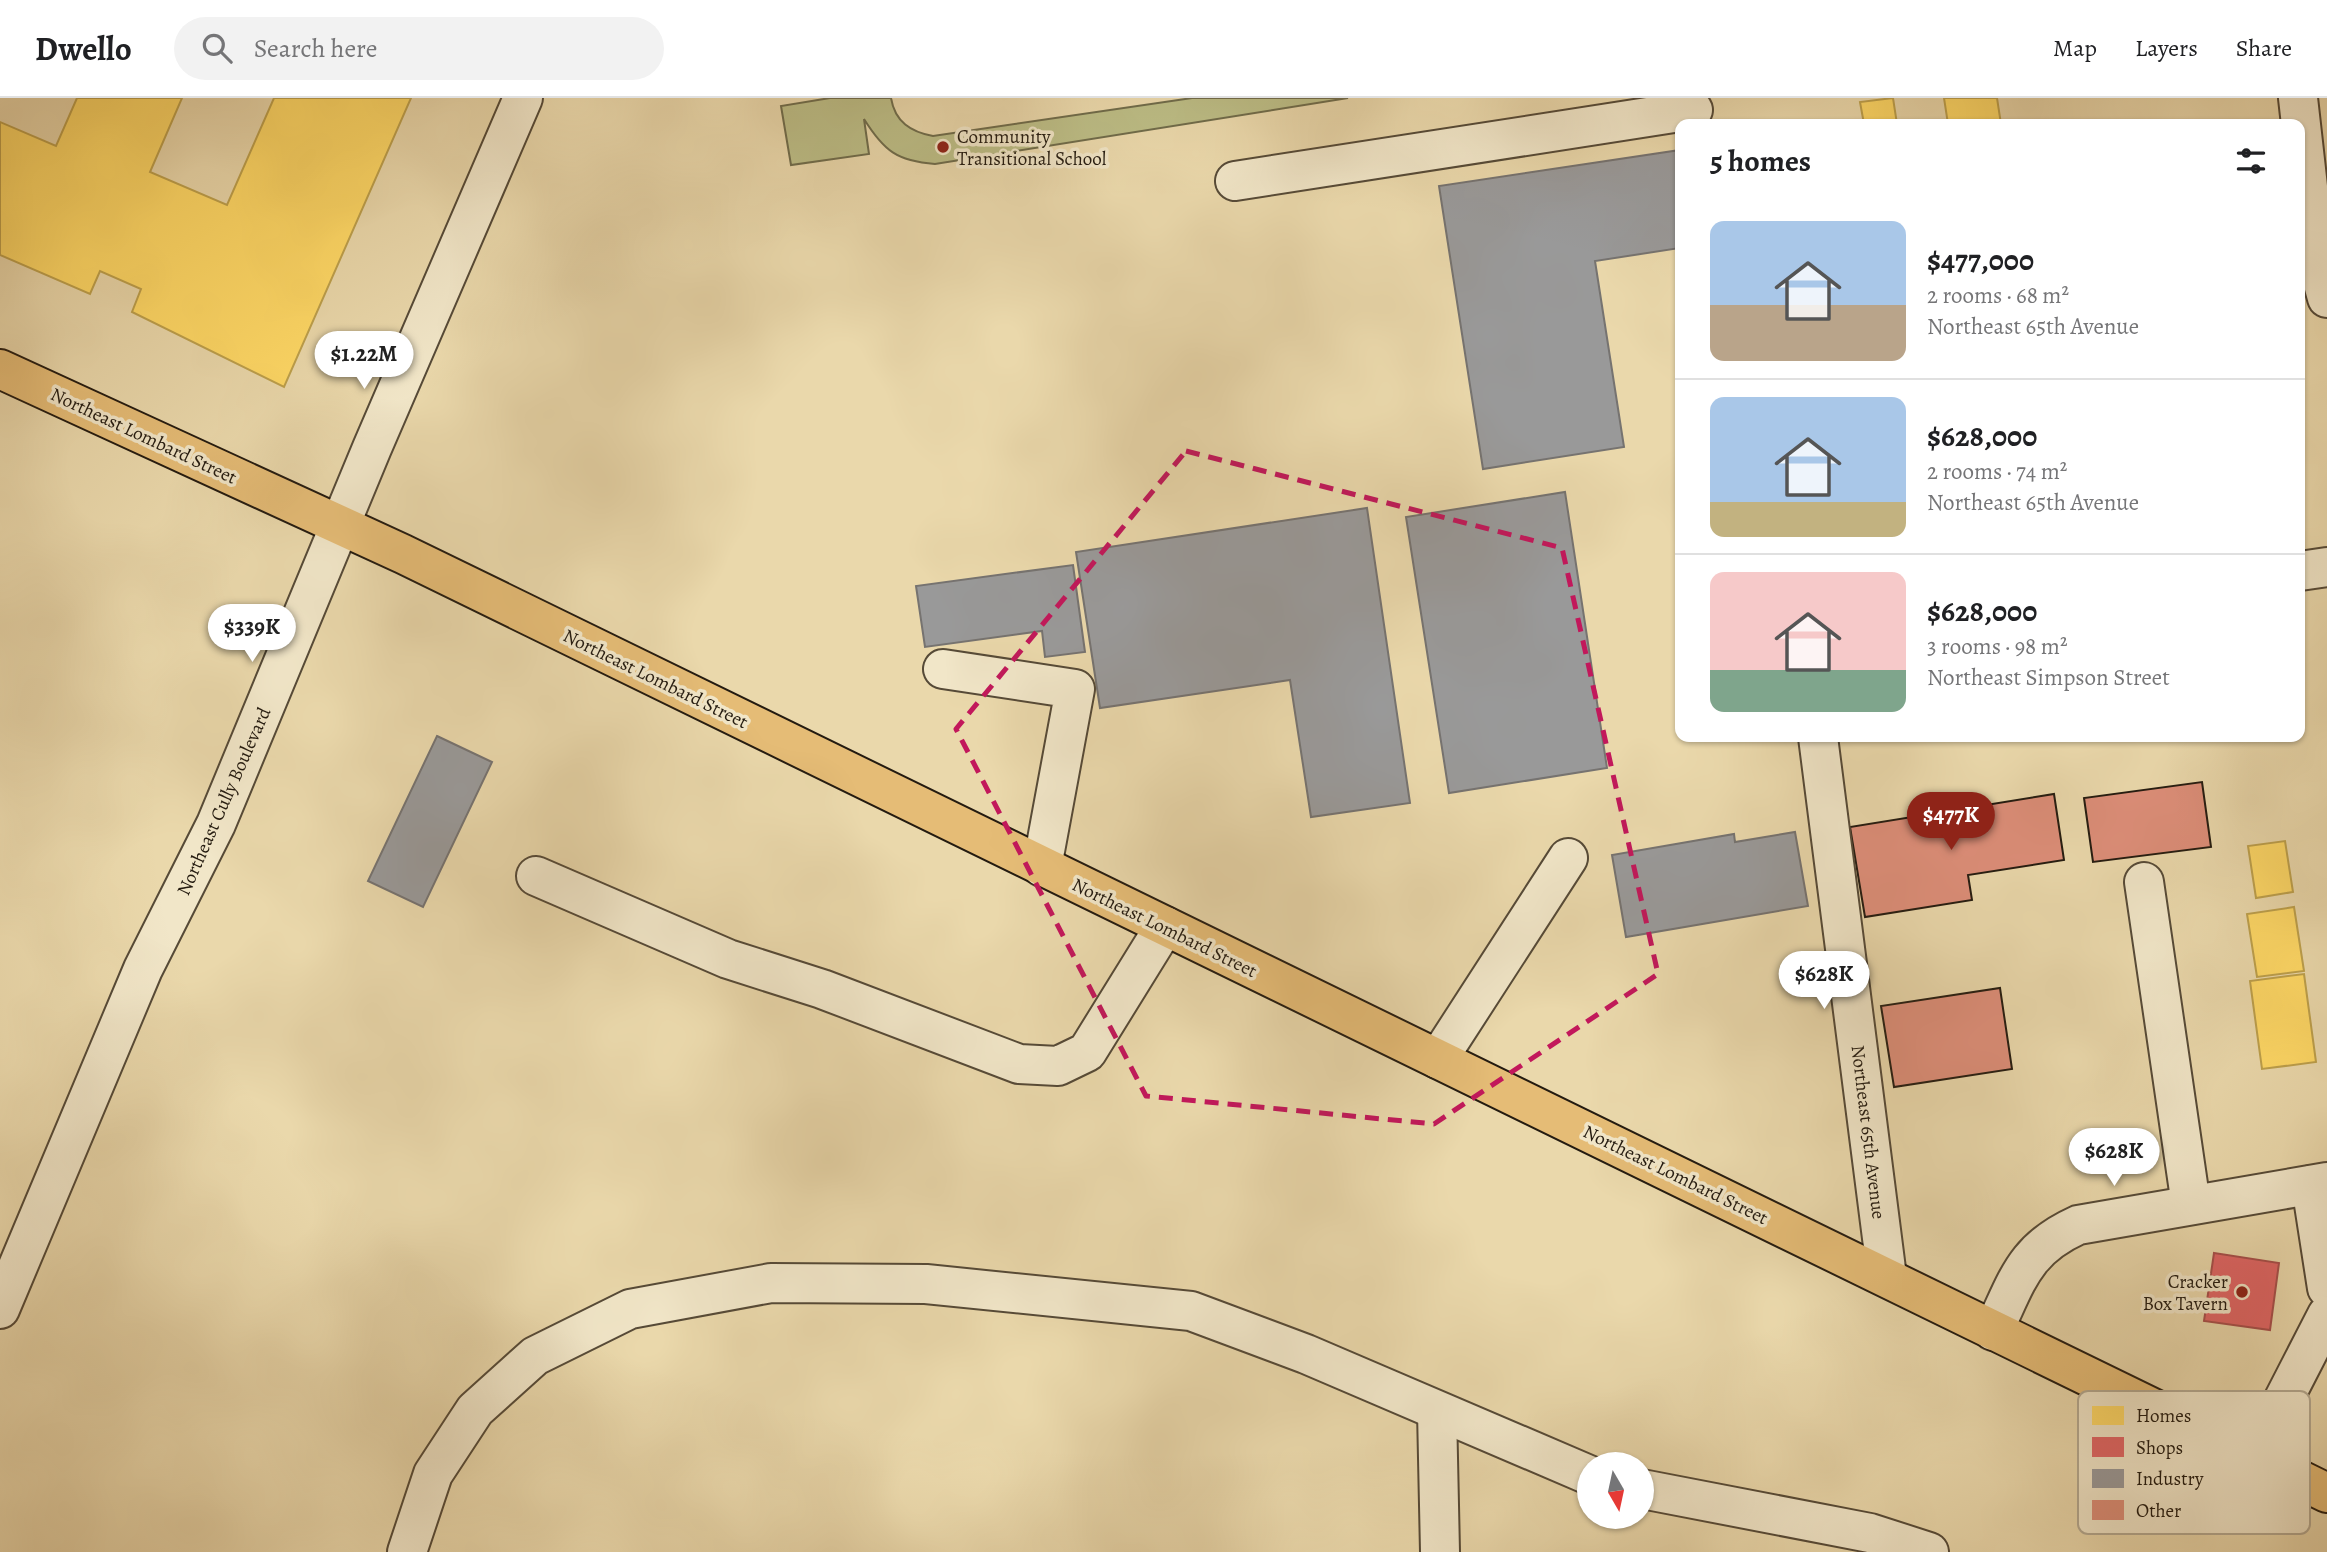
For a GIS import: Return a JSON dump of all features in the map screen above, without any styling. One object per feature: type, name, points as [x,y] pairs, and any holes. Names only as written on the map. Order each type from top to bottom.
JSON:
[{"type":"main road","name":"Northeast Lombard Street","points":[[0,369],[341,525],[2117,1391]]},
{"type":"main road","name":"Northeast Lombard Street","points":[[2310,1485],[2327,1493]]},
{"type":"street","name":"Northeast Cully Boulevard","points":[[0,1309],[143,969],[216,824],[523,98]]},
{"type":"street","points":[[2298,98],[2299,119]]},
{"type":"street","points":[[1235,181],[1693,111]]},
{"type":"street","points":[[2305,185],[2319,279],[2327,298]]},
{"type":"street","points":[[2305,570],[2327,567]]},
{"type":"street","points":[[943,669],[1074,689],[1042,867]]},
{"type":"street","name":"Northeast 65th Avenue","points":[[1819,742],[1887,1277]]},
{"type":"street","points":[[1438,1059],[1568,858]]},
{"type":"street","points":[[536,876],[728,958],[822,989],[1019,1064],[1058,1066],[1087,1052],[1165,926]]},
{"type":"street","points":[[2144,882],[2191,1205]]},
{"type":"street","points":[[1993,1331],[2027,1262],[2049,1238],[2078,1225],[2319,1184],[2327,1289]]},
{"type":"street","points":[[407,1552],[433,1474],[475,1410],[535,1356],[630,1308],[771,1283],[926,1283],[1191,1311],[1306,1354],[1577,1470]]},
{"type":"street","points":[[2288,1391],[2327,1315]]},
{"type":"street","points":[[1437,1410],[1440,1552]]},
{"type":"street","points":[[1654,1491],[1870,1533],[1929,1552]]},
{"type":"highlighted area","points":[[1186,451],[1562,548],[1658,974],[1434,1124],[1146,1096],[956,729]]},
{"type":"green space","points":[[830,98],[891,98],[900,120],[911,129],[933,136],[1192,98],[1348,98],[935,164],[901,157],[885,147],[864,119],[869,154],[791,165],[781,106]]},
{"type":"building: Homes","points":[[77,98],[182,98],[150,172],[227,205],[274,98],[411,98],[284,387],[132,312],[141,289],[100,271],[90,294],[0,255],[0,122],[56,146]]},
{"type":"building: Homes","points":[[1893,98],[1896,119],[1863,119],[1860,102]]},
{"type":"building: Homes","points":[[1944,98],[1997,98],[2000,119],[1947,119]]},
{"type":"building: Homes","points":[[2285,841],[2293,892],[2256,898],[2248,846]]},
{"type":"building: Homes","points":[[2294,907],[2304,971],[2257,977],[2247,914]]},
{"type":"building: Homes","points":[[2304,974],[2316,1062],[2262,1069],[2250,981]]},
{"type":"building: Shops","name":"Cracker Box Tavern","points":[[2214,1253],[2279,1263],[2270,1330],[2204,1321]]},
{"type":"building: Industry","points":[[1675,151],[1675,249],[1595,261],[1624,447],[1483,469],[1439,186]]},
{"type":"building: Industry","points":[[1565,492],[1607,768],[1449,793],[1406,517]]},
{"type":"building: Industry","points":[[1367,508],[1410,803],[1311,817],[1290,680],[1100,708],[1076,552]]},
{"type":"building: Industry","points":[[1073,565],[1085,652],[1045,657],[1042,631],[925,647],[916,586]]},
{"type":"building: Industry","points":[[437,736],[492,762],[423,907],[368,881]]},
{"type":"building: Industry","points":[[1795,832],[1808,906],[1626,937],[1612,855],[1734,834],[1735,842]]},
{"type":"building: Other","points":[[2202,782],[2211,847],[2093,862],[2084,798]]},
{"type":"building: Other","points":[[2054,794],[2064,860],[1968,875],[1972,900],[1865,917],[1850,827]]},
{"type":"building: Other","points":[[2000,988],[2012,1069],[1894,1087],[1881,1006]]},
{"type":"place","name":"Community Transitional School","points":[[943,147]]},
{"type":"place","name":"Cracker Box Tavern","points":[[2242,1292]]}]
